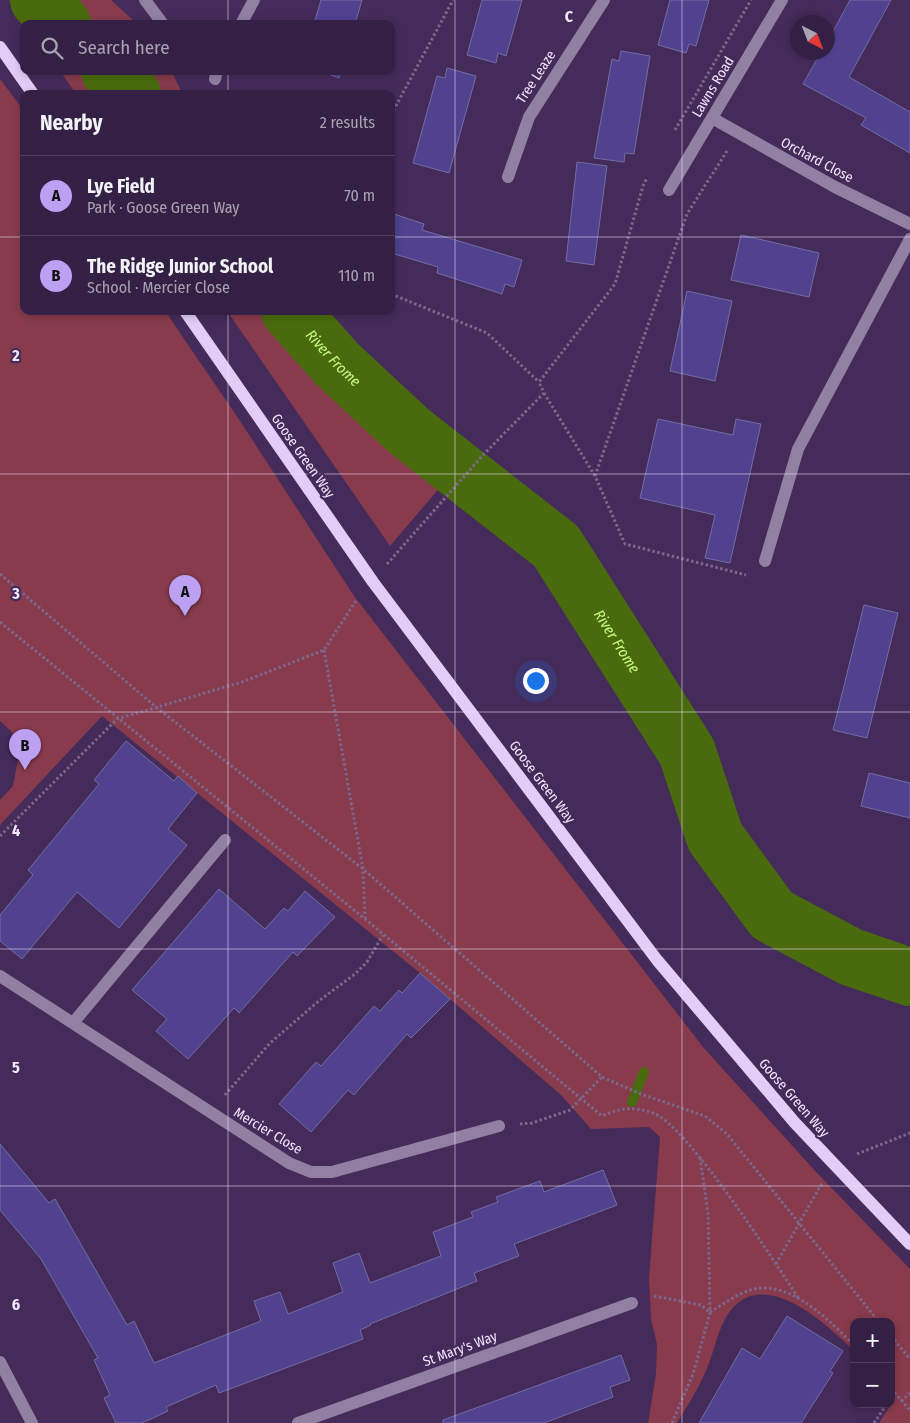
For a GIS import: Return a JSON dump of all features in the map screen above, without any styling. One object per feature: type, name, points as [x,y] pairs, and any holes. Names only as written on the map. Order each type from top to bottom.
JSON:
[{"type":"main road","points":[[0,47],[30,90]]},
{"type":"main road","name":"Goose Green Way","points":[[188,315],[373,582],[657,960],[832,1164],[910,1244]]},
{"type":"street","points":[[145,0],[160,20]]},
{"type":"street","points":[[243,20],[254,0]]},
{"type":"street","name":"Tree Leaze","points":[[508,177],[529,117],[604,0]]},
{"type":"street","name":"Lawns Road","points":[[669,190],[782,0]]},
{"type":"street","name":"Orchard Close","points":[[712,118],[835,187],[910,224]]},
{"type":"street","points":[[765,562],[798,449],[910,239]]},
{"type":"street","points":[[73,1023],[225,840]]},
{"type":"street","name":"Mercier Close","points":[[0,976],[289,1163],[311,1172],[332,1172],[499,1126]]},
{"type":"street","name":"St Mary's Way","points":[[298,1423],[632,1303]]},
{"type":"street","points":[[0,1362],[32,1423]]},
{"type":"path","points":[[395,108],[453,0]]},
{"type":"path","points":[[672,135],[751,0]]},
{"type":"path","points":[[595,476],[687,214],[738,134]]},
{"type":"path","points":[[539,382],[615,284],[642,186],[648,178]]},
{"type":"path","points":[[395,296],[487,333],[539,382],[595,476],[625,544],[747,575],[765,562]]},
{"type":"path","points":[[0,836],[117,719],[242,682],[324,650],[351,605],[482,455],[544,393]]},
{"type":"path","points":[[0,574],[156,707],[363,869],[602,1077],[641,1094],[705,1116],[726,1134],[876,1318]]},
{"type":"path","points":[[0,622],[365,919],[602,1116],[622,1108],[655,1113],[672,1126],[700,1157],[799,1299]]},
{"type":"path","points":[[324,650],[363,869],[365,919]]},
{"type":"path","points":[[210,1113],[247,1067],[270,1043],[320,1000],[355,974],[366,962],[383,935]]},
{"type":"path","points":[[499,1126],[532,1123],[570,1110],[602,1077]]},
{"type":"path","points":[[776,1264],[799,1226],[832,1164],[910,1133]]},
{"type":"path","points":[[672,1423],[692,1374],[710,1313],[708,1213],[700,1157]]},
{"type":"path","points":[[710,1313],[740,1294],[762,1288],[780,1291],[799,1299],[830,1321],[850,1341]]},
{"type":"path","points":[[632,1303],[652,1296],[701,1306],[710,1313]]},
{"type":"path","points":[[895,1341],[910,1359]]},
{"type":"path","points":[[901,1401],[910,1393]]},
{"type":"path","points":[[895,1394],[910,1410]]},
{"type":"path","points":[[874,1423],[883,1408]]},
{"type":"shaded area","points":[[9,0],[111,0],[133,20],[23,20]]},
{"type":"shaded area","points":[[63,75],[174,75],[180,90],[73,90]]},
{"type":"shaded area","points":[[0,79],[20,106],[20,315],[168,315],[238,418],[354,596],[703,1047],[817,1173],[910,1269],[910,1423],[879,1423],[889,1408],[895,1408],[895,1318],[850,1318],[850,1347],[826,1325],[791,1302],[773,1296],[755,1295],[739,1302],[725,1319],[702,1379],[677,1423],[648,1423],[656,1374],[657,1344],[651,1319],[649,1278],[660,1137],[649,1127],[591,1129],[561,1095],[420,973],[102,716],[0,825],[0,800],[13,786],[18,760],[12,732],[0,721]]},
{"type":"shaded area","points":[[230,315],[295,315],[291,325],[377,418],[447,479],[390,546]]},
{"type":"building","points":[[321,0],[362,0],[356,20],[315,20]]},
{"type":"building","points":[[482,0],[522,0],[506,56],[498,53],[496,63],[467,55]]},
{"type":"building","points":[[670,0],[709,0],[696,46],[689,44],[686,53],[658,45]]},
{"type":"building","points":[[850,0],[891,0],[849,77],[910,112],[910,153],[861,125],[866,118],[803,84],[816,60],[835,60],[835,28]]},
{"type":"building","points":[[621,51],[650,56],[634,154],[625,153],[624,162],[594,158],[612,59],[619,61]]},
{"type":"building","points":[[447,68],[476,76],[449,173],[413,163],[437,76],[445,78]]},
{"type":"building","points":[[577,162],[607,166],[594,265],[566,261]]},
{"type":"building","points":[[395,214],[424,224],[422,230],[522,260],[514,287],[505,284],[502,294],[437,273],[438,267],[395,254]]},
{"type":"building","points":[[741,235],[819,253],[809,297],[731,280]]},
{"type":"building","points":[[687,291],[732,301],[715,381],[670,371]]},
{"type":"building","points":[[658,419],[733,435],[736,419],[761,424],[730,563],[705,558],[715,515],[640,498]]},
{"type":"building","points":[[864,605],[898,613],[867,738],[833,730]]},
{"type":"building","points":[[126,741],[174,781],[178,776],[197,793],[168,829],[187,845],[119,928],[77,892],[22,959],[0,941],[0,915],[33,875],[28,870],[99,784],[94,780]]},
{"type":"building","points":[[869,773],[910,783],[910,818],[861,806]]},
{"type":"building","points":[[219,889],[265,929],[284,908],[288,911],[305,891],[335,917],[297,956],[293,952],[239,1013],[234,1008],[188,1059],[156,1031],[167,1019],[132,990]]},
{"type":"building","points":[[420,973],[450,999],[411,1038],[407,1034],[354,1095],[348,1090],[311,1132],[279,1104],[316,1062],[321,1066],[374,1006],[380,1011],[399,990],[402,993]]},
{"type":"building","points":[[0,1144],[49,1203],[55,1199],[127,1325],[134,1321],[154,1363],[261,1321],[254,1301],[280,1292],[288,1314],[343,1292],[333,1263],[359,1253],[370,1283],[441,1256],[433,1232],[473,1217],[471,1212],[498,1202],[496,1197],[540,1181],[544,1192],[603,1170],[617,1205],[514,1244],[519,1256],[474,1273],[477,1281],[370,1324],[360,1330],[363,1339],[219,1393],[216,1385],[166,1407],[168,1411],[142,1423],[116,1423],[104,1398],[110,1395],[94,1360],[98,1358],[41,1259],[0,1210]]},
{"type":"building","points":[[787,1316],[843,1351],[830,1371],[833,1373],[801,1423],[699,1423],[742,1348],[760,1359]]},
{"type":"building","points":[[621,1355],[630,1380],[610,1387],[613,1397],[544,1423],[443,1423],[443,1420]]},
{"type":"waterway","name":"River Frome","points":[[39,0],[58,20]]},
{"type":"waterway","name":"River Frome","points":[[114,75],[128,90]]},
{"type":"waterway","name":"River Frome","points":[[294,315],[337,364],[409,431],[556,546],[687,752],[715,837],[772,915],[851,957],[910,977]]},
{"type":"waterway","points":[[632,1102],[644,1072]]},
{"type":"place","name":"Lye Field","points":[[185,616]]},
{"type":"place","name":"The Ridge Junior School","points":[[25,770]]}]
